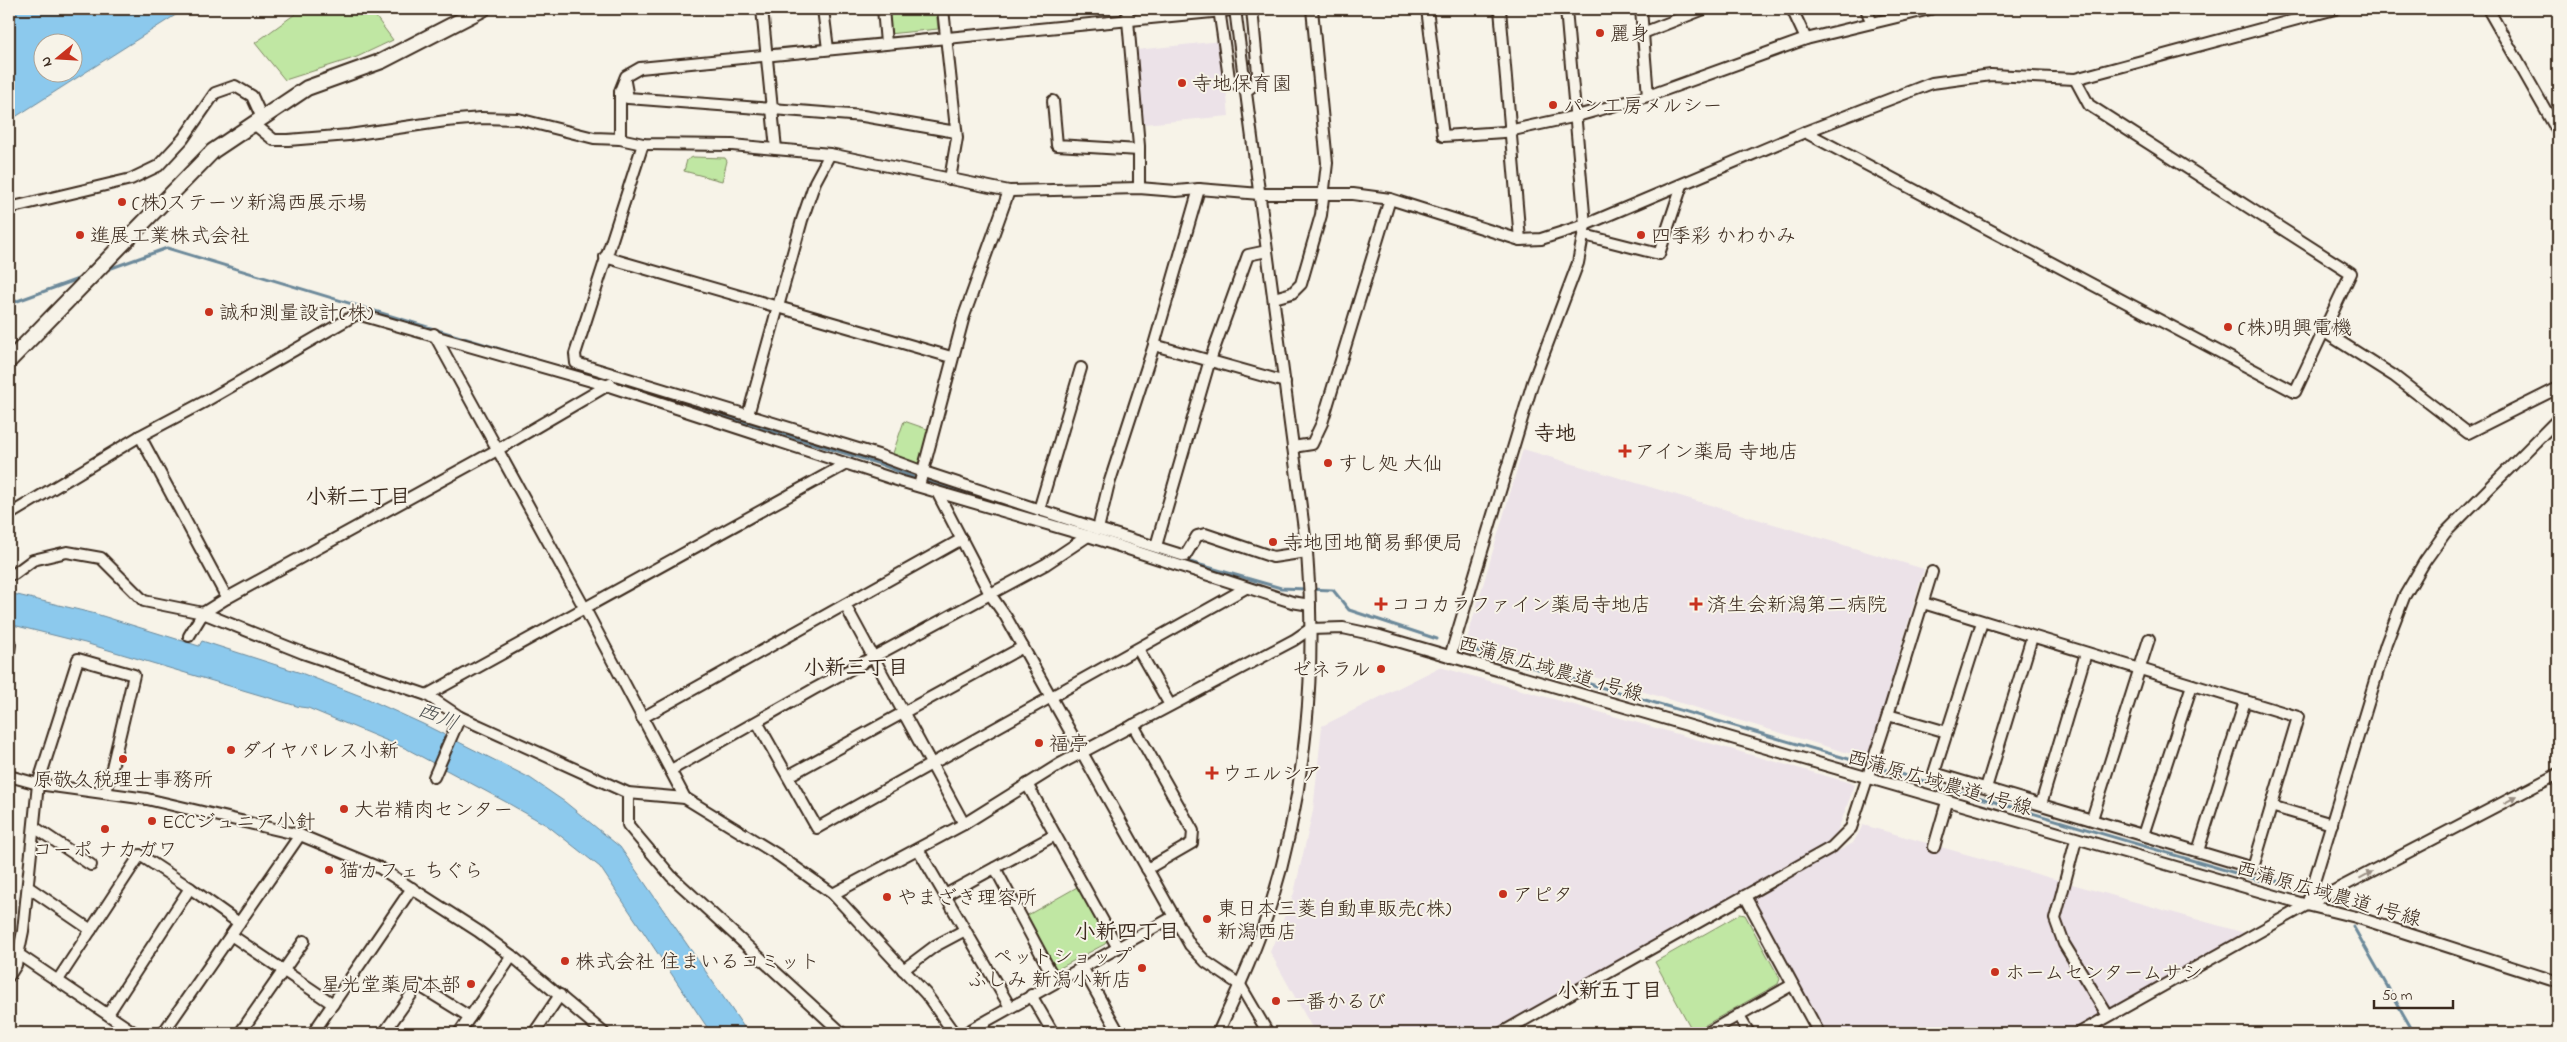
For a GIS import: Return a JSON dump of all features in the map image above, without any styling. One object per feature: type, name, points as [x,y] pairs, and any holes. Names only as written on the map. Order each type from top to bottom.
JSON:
[{"type":"main road","points":[[9,361],[213,151],[307,88],[382,61],[483,9]]},
{"type":"street","points":[[762,9],[776,149]]},
{"type":"street","points":[[823,9],[828,49]]},
{"type":"street","points":[[883,9],[886,43]]},
{"type":"street","points":[[943,9],[956,132],[950,179]]},
{"type":"street","points":[[1127,9],[1139,150],[1139,188]]},
{"type":"street","points":[[1218,1033],[1240,985],[1271,904],[1291,822],[1302,762],[1308,699],[1310,629],[1307,552],[1286,382],[1235,9]]},
{"type":"street","points":[[620,139],[620,91],[626,76],[640,68],[1243,9]]},
{"type":"street","points":[[1246,91],[1256,84],[1258,73],[1252,9]]},
{"type":"street","points":[[1274,298],[1292,293],[1301,284],[1325,194],[1327,163],[1312,9]]},
{"type":"street","points":[[1427,9],[1443,136],[1512,130],[1577,116],[1648,96],[1806,39],[1930,9]]},
{"type":"street","points":[[1500,9],[1512,130],[1520,240]]},
{"type":"street","points":[[1450,657],[1533,382],[1578,263],[1584,230],[1577,116],[1566,9]]},
{"type":"street","points":[[1641,9],[1648,96]]},
{"type":"street","points":[[1643,33],[1704,9]]},
{"type":"street","points":[[1792,9],[1806,39]]},
{"type":"street","points":[[1866,9],[1872,23]]},
{"type":"street","points":[[9,208],[131,179],[158,166],[183,139],[214,93],[235,86],[252,96],[258,121],[274,140],[481,118],[518,119],[594,138],[620,139],[642,144],[732,145],[830,154],[1009,191],[1139,188],[1176,191],[1199,189],[1260,194],[1353,194],[1390,199],[1520,240],[1541,239],[1584,230],[1804,132],[1932,83],[1991,75],[2075,79],[2333,9]]},
{"type":"street","points":[[2488,9],[2558,132]]},
{"type":"street","points":[[1220,10],[1229,78],[1246,91]]},
{"type":"street","points":[[1804,132],[2295,392],[2350,273],[2089,105],[2075,79]]},
{"type":"street","points":[[624,81],[628,98],[863,116],[956,132]]},
{"type":"street","points":[[1053,101],[1057,145],[1139,150]]},
{"type":"street","points":[[642,144],[575,354],[576,363],[613,376],[878,455],[1039,510],[1185,556],[1197,536],[1204,534],[1273,557],[1307,552]]},
{"type":"street","points":[[748,415],[805,211],[815,182],[830,154]]},
{"type":"street","points":[[1584,230],[1659,254],[1682,185]]},
{"type":"street","points":[[1098,529],[1108,487],[1154,345],[1199,189]]},
{"type":"street","points":[[919,486],[921,471],[952,357],[1009,191]]},
{"type":"street","points":[[1294,448],[1312,444],[1322,423],[1390,199]]},
{"type":"street","points":[[1156,546],[1209,362],[1240,272],[1248,255],[1267,251]]},
{"type":"street","points":[[605,257],[952,357]]},
{"type":"street","points":[[12,513],[140,436],[357,314],[434,334],[609,386],[846,464],[1088,536],[1292,602],[1310,605]]},
{"type":"street","points":[[2323,331],[2394,376],[2468,433],[2558,388]]},
{"type":"street","points":[[434,334],[584,607],[685,798]]},
{"type":"street","points":[[1154,345],[1209,362],[1286,382]]},
{"type":"street","points":[[1039,510],[1081,368]]},
{"type":"street","points":[[189,636],[203,613],[227,598],[498,450],[609,386],[613,376]]},
{"type":"street","points":[[2307,906],[2386,644],[2397,613],[2414,577],[2446,534],[2558,419]]},
{"type":"street","points":[[140,436],[227,598]]},
{"type":"street","points":[[427,695],[846,464]]},
{"type":"street","points":[[937,492],[990,594],[1023,647],[1173,917],[1198,955],[1240,985],[1268,1033]]},
{"type":"street","points":[[671,770],[1046,564],[1088,536]]},
{"type":"street","points":[[642,718],[962,539]]},
{"type":"street","points":[[9,574],[14,574],[33,560],[67,552],[101,558],[144,601],[203,613],[303,653],[427,695],[460,717],[628,793],[685,798],[778,855],[833,894],[926,994],[954,1033]]},
{"type":"street","points":[[1501,1033],[1832,847],[1843,838],[1851,828],[1932,572]]},
{"type":"street","points":[[757,722],[816,828],[1246,588]]},
{"type":"street","points":[[1923,603],[2298,717],[2253,868],[1934,773],[1982,622]]},
{"type":"street","points":[[845,605],[964,824]]},
{"type":"street","name":"西蒲原広域農道 1号線","points":[[1310,629],[1343,628],[1358,630],[2076,840],[2307,906],[2356,917],[2558,982]]},
{"type":"street","points":[[833,894],[964,824],[1027,784],[1082,753],[1294,640],[1310,629]]},
{"type":"street","points":[[1986,788],[2032,637]]},
{"type":"street","points":[[2092,819],[2149,640]]},
{"type":"street","points":[[788,776],[1023,647]]},
{"type":"street","points":[[1138,649],[1170,705]]},
{"type":"street","points":[[2041,804],[2086,653]]},
{"type":"street","points":[[9,976],[12,964],[18,954],[28,887],[38,784],[78,659],[134,675],[106,793]]},
{"type":"street","points":[[2144,835],[2192,685]]},
{"type":"street","points":[[2198,851],[2245,701]]},
{"type":"street","points":[[1888,715],[1946,732]]},
{"type":"street","points":[[434,777],[460,717]]},
{"type":"street","points":[[1134,725],[1193,831],[1192,843],[1147,869]]},
{"type":"street","points":[[2079,1033],[2307,906],[2558,774]]},
{"type":"street","points":[[9,776],[38,784],[147,799],[300,835],[380,868],[512,956],[604,1033]]},
{"type":"street","points":[[1027,784],[1118,948]]},
{"type":"street","points":[[628,793],[628,826],[671,876],[842,1033]]},
{"type":"street","points":[[1934,847],[1947,802]]},
{"type":"street","points":[[2271,806],[2332,824]]},
{"type":"street","points":[[34,827],[91,865]]},
{"type":"street","points":[[163,1033],[300,835]]},
{"type":"street","points":[[945,895],[1055,835]]},
{"type":"street","points":[[2076,840],[2055,919],[2064,944],[2108,1016]]},
{"type":"street","points":[[918,849],[1010,1007]]},
{"type":"street","points":[[58,980],[140,855],[239,923]]},
{"type":"street","points":[[995,868],[1056,982]]},
{"type":"street","points":[[28,887],[91,930]]},
{"type":"street","points":[[108,1014],[190,888]]},
{"type":"street","points":[[313,1033],[412,888]]},
{"type":"street","points":[[1745,896],[1819,1033]]},
{"type":"street","points":[[965,1033],[1173,917]]},
{"type":"street","points":[[903,970],[935,946],[965,930]]},
{"type":"street","points":[[231,935],[333,1004]]},
{"type":"street","points":[[240,1033],[304,941]]},
{"type":"street","points":[[18,954],[135,1033]]},
{"type":"street","points":[[459,1033],[512,956]]},
{"type":"street","points":[[1082,967],[1119,1033]]},
{"type":"street","points":[[384,1033],[418,985],[470,1017]]},
{"type":"street","points":[[1707,1033],[1792,985]]},
{"type":"street","points":[[534,1033],[560,995]]},
{"type":"street","points":[[1032,995],[1053,1033]]},
{"type":"street","points":[[1738,1015],[1748,1033]]},
{"type":"shaded area","name":"寺地保育園","points":[[1221,41],[1229,116],[1144,124],[1136,50]]},
{"type":"shaded area","name":"済生会新潟第二病院","points":[[1523,449],[1924,569],[1868,759],[1467,639]]},
{"type":"shaded area","points":[[1440,667],[1855,785],[1837,832],[1820,848],[1490,1033],[1315,1033],[1270,952],[1294,893],[1313,811],[1322,726]]},
{"type":"shaded area","points":[[1863,825],[2245,933],[2065,1033],[1825,1033],[1753,899],[1853,843]]},
{"type":"green space","points":[[302,9],[370,9],[393,40],[357,57],[285,80],[255,43]]},
{"type":"green space","points":[[886,9],[936,9],[938,29],[888,34]]},
{"type":"green space","points":[[693,157],[725,158],[727,161],[722,181],[684,171],[687,160]]},
{"type":"green space","points":[[904,421],[930,430],[918,464],[892,456]]},
{"type":"green space","points":[[1079,886],[1108,939],[1105,944],[1058,969],[1054,969],[1026,916]]},
{"type":"green space","points":[[1740,914],[1745,915],[1780,979],[1778,984],[1693,1032],[1655,962]]},
{"type":"water","points":[[9,9],[185,9],[82,75],[82,32],[32,32],[32,82],[70,82],[9,121]]},
{"type":"water","points":[[9,593],[96,614],[199,646],[202,641],[301,673],[366,698],[423,724],[530,778],[565,802],[620,847],[748,1033],[711,1033],[600,867],[548,826],[407,749],[308,708],[85,643],[9,624]]},
{"type":"waterway","points":[[106,270],[167,248],[573,371]]},
{"type":"waterway","points":[[9,304],[81,278]]},
{"type":"waterway","points":[[632,388],[880,464],[918,479],[1050,520]]},
{"type":"waterway","points":[[1130,544],[1143,548]]},
{"type":"waterway","points":[[1183,560],[1281,588],[1333,590],[1349,610],[1437,639]]},
{"type":"waterway","points":[[1470,649],[1486,653]]},
{"type":"waterway","points":[[1514,662],[1859,762]]},
{"type":"waterway","points":[[1883,769],[2259,880],[2291,882]]},
{"type":"waterway","points":[[2323,888],[2329,889]]},
{"type":"waterway","points":[[2336,898],[2340,903]]},
{"type":"waterway","points":[[2353,926],[2414,1033]]},
{"type":"place","name":"麗身","points":[[1600,33]]},
{"type":"place","name":"寺地保育園","points":[[1182,83]]},
{"type":"place","name":"パン工房メルシー","points":[[1553,105]]},
{"type":"place","name":"(株)ステーツ新潟西展示場","points":[[122,202]]},
{"type":"place","name":"進展工業株式会社","points":[[80,235]]},
{"type":"place","name":"四季彩 かわかみ","points":[[1641,235]]},
{"type":"place","name":"誠和測量設計(株)","points":[[209,312]]},
{"type":"place","name":"(株)明興電機","points":[[2228,327]]},
{"type":"place","name":"アイン薬局 寺地店","points":[[1625,451]]},
{"type":"place","name":"すし処 大仙","points":[[1328,463]]},
{"type":"place","name":"寺地団地簡易郵便局","points":[[1273,542]]},
{"type":"place","name":"ココカラファイン薬局寺地店","points":[[1381,604]]},
{"type":"place","name":"済生会新潟第二病院","points":[[1696,604]]},
{"type":"place","name":"ゼネラル","points":[[1381,669]]},
{"type":"place","name":"福亭","points":[[1039,743]]},
{"type":"place","name":"ダイヤパレス小新","points":[[231,750]]},
{"type":"place","name":"原敬久税理士事務所","points":[[123,759]]},
{"type":"place","name":"ウエルシア","points":[[1212,773]]},
{"type":"place","name":"大岩精肉センター","points":[[344,809]]},
{"type":"place","name":"ECCジュニア小針","points":[[152,821]]},
{"type":"place","name":"コーポ ナカガワ","points":[[105,829]]},
{"type":"place","name":"猫カフェ ちぐら","points":[[329,870]]},
{"type":"place","name":"アピタ","points":[[1503,894]]},
{"type":"place","name":"やまざき理容所","points":[[887,897]]},
{"type":"place","name":"東日本三菱自動車販売(株) 新潟西店","points":[[1207,919]]},
{"type":"place","name":"株式会社 住まいるコミット","points":[[565,961]]},
{"type":"place","name":"ペットショップ ふしみ 新潟小新店","points":[[1142,968]]},
{"type":"place","name":"ホームセンタームサシ","points":[[1995,972]]},
{"type":"place","name":"星光堂薬局本部","points":[[471,984]]},
{"type":"place","name":"一番かるび","points":[[1276,1001]]},
{"type":"district","name":"寺地","points":[[1555,433]]},
{"type":"district","name":"小新二丁目","points":[[358,496]]},
{"type":"district","name":"小新三丁目","points":[[856,667]]},
{"type":"district","name":"小新四丁目","points":[[1127,931]]},
{"type":"district","name":"小新五丁目","points":[[1610,990]]},
{"type":"water label","name":"西川","points":[[438,716]]}]
